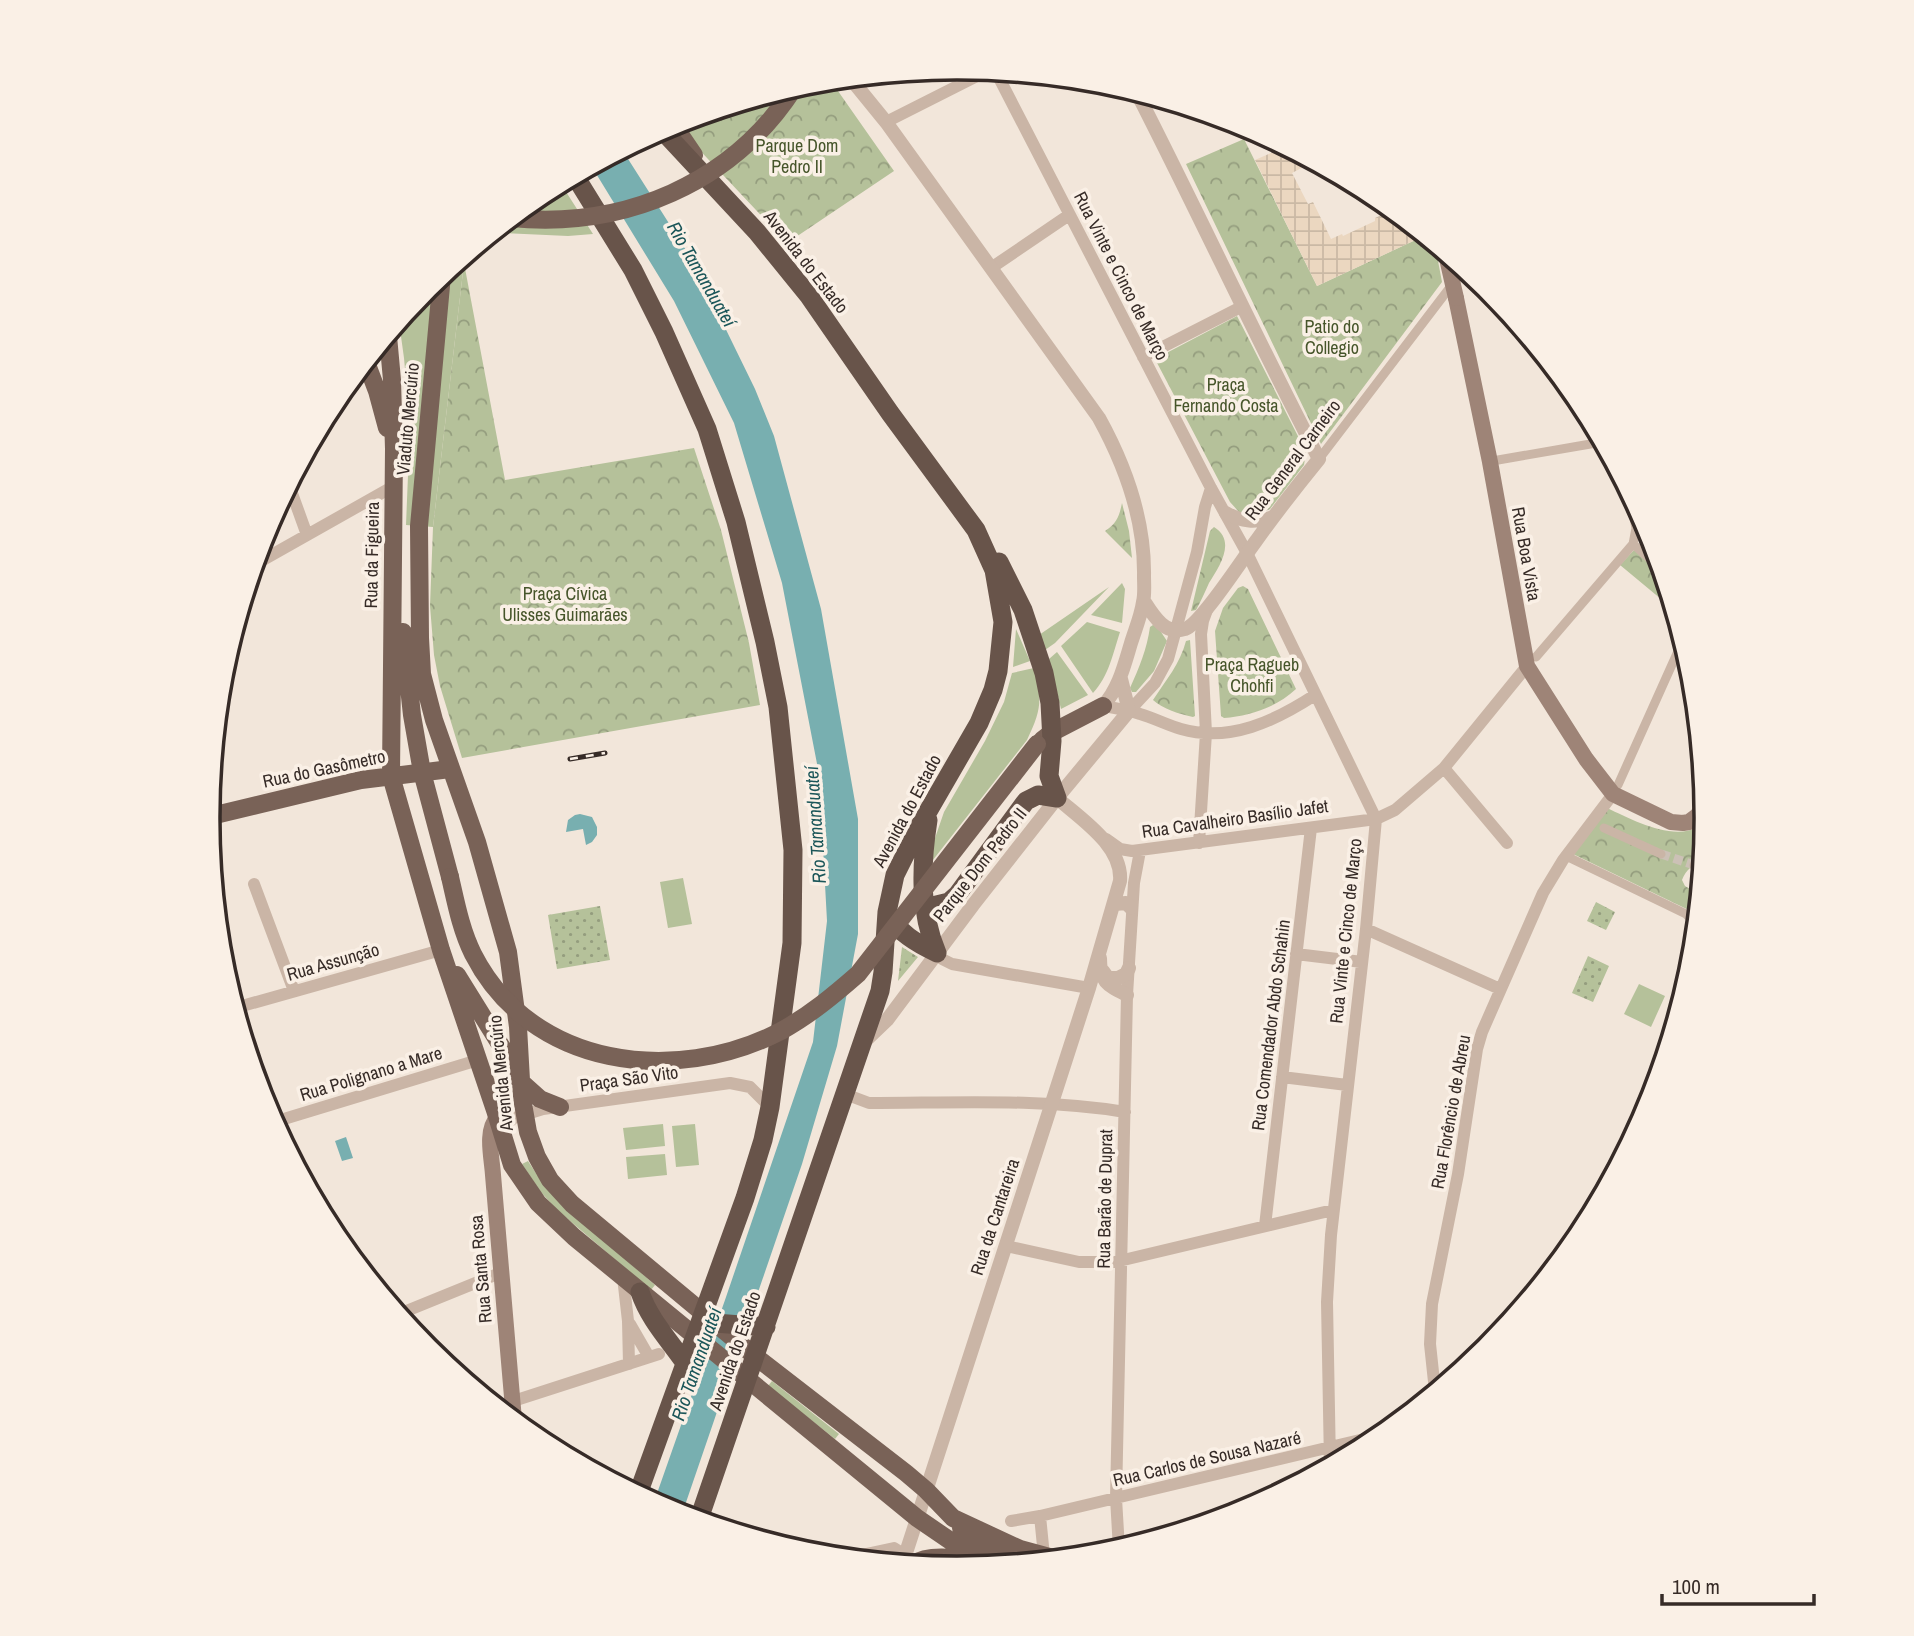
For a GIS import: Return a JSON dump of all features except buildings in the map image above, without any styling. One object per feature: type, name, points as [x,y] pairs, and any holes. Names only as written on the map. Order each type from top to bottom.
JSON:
[{"type":"highway","name":"Avenida do Estado","points":[[670,139],[721,191],[809,296],[976,530],[994,570],[1003,622],[998,671],[979,723],[930,806],[895,875],[887,912],[880,992],[741,1374],[702,1509]]},
{"type":"highway","points":[[580,184],[633,270],[707,429],[736,522],[765,642],[778,707],[793,850],[792,943],[770,1107],[763,1140],[709,1319],[696,1338],[685,1363],[642,1484]]},
{"type":"highway","points":[[924,908],[948,902],[957,895],[1026,801],[1038,795],[1057,798],[1049,776],[1052,750],[1044,738],[1050,703],[1044,673],[1023,610],[1007,575],[976,530]]},
{"type":"highway","points":[[930,806],[923,866],[924,908],[928,931],[937,954]]},
{"type":"highway","points":[[887,912],[902,933],[937,954]]},
{"type":"highway","points":[[640,1292],[653,1320],[685,1363]]},
{"type":"highway","points":[[709,1319],[758,1327]]},
{"type":"main road","points":[[526,220],[568,220],[600,216],[662,198],[700,179],[743,148],[766,125],[783,102]]},
{"type":"main road","name":"Avenida do Estado","points":[[681,135],[721,191]]},
{"type":"main road","name":"Rua Boa Vista","points":[[1450,271],[1531,661],[1586,759],[1615,789]]},
{"type":"main road","name":"Viaduto Mercúrio","points":[[419,526],[440,293]]},
{"type":"main road","name":"Rua da Figueira","points":[[389,348],[394,449],[391,776]]},
{"type":"main road","points":[[370,372],[394,449]]},
{"type":"main road","points":[[419,526],[405,557],[393,575],[400,591],[412,715],[422,772],[462,927],[473,954],[487,977],[514,1007],[544,1031],[568,1044],[618,1059],[684,1060],[716,1054],[779,1032],[830,999],[858,974],[1044,738],[1103,706]]},
{"type":"main road","name":"Avenida Mercúrio","points":[[419,526],[422,674],[450,769],[477,842],[508,952],[524,1113],[537,1157],[551,1180],[572,1204],[749,1352],[926,1490],[953,1517]]},
{"type":"main road","points":[[405,654],[411,663],[425,709],[434,720]]},
{"type":"main road","name":"Rua do Gasômetro","points":[[220,814],[361,780],[450,769]]},
{"type":"main road","name":"Avenida Mercúrio","points":[[391,776],[442,953],[478,1059],[496,1127],[512,1165],[538,1203],[623,1278],[917,1518],[975,1555]]},
{"type":"main road","points":[[1615,789],[1671,821],[1683,823],[1694,818]]},
{"type":"main road","points":[[442,953],[516,1070],[517,1083],[540,1099],[560,1107]]},
{"type":"main road","name":"Rua Santa Rosa","points":[[496,1127],[505,1400]]},
{"type":"main road","points":[[953,1517],[995,1539],[1029,1551]]},
{"type":"main road","points":[[953,1517],[974,1542],[994,1554]]},
{"type":"street","points":[[886,122],[969,80]]},
{"type":"street","name":"Rua Vinte e Cinco de Março","points":[[1001,82],[1247,553],[1376,819],[1326,1302],[1330,1454]]},
{"type":"street","points":[[858,88],[886,122],[1099,418],[1117,451],[1140,525],[1144,553],[1144,601],[1121,679],[1103,706]]},
{"type":"street","points":[[1143,105],[1318,458]]},
{"type":"street","points":[[991,268],[1069,215]]},
{"type":"street","name":"Rua General Carneiro","points":[[1177,630],[1192,626],[1209,607],[1273,517],[1457,278]]},
{"type":"street","points":[[1143,357],[1241,307]]},
{"type":"street","points":[[1498,460],[1593,444]]},
{"type":"street","points":[[268,556],[394,486]]},
{"type":"street","points":[[1144,601],[1166,628],[1177,630],[1211,488]]},
{"type":"street","points":[[294,498],[307,535]]},
{"type":"street","points":[[1226,513],[1254,522],[1273,517]]},
{"type":"street","points":[[1376,819],[1395,810],[1444,768],[1531,661],[1633,544],[1636,531]]},
{"type":"street","points":[[1633,544],[1645,555]]},
{"type":"street","points":[[1199,843],[1206,733],[1201,634],[1209,607]]},
{"type":"street","name":"Parque Dom Pedro II","points":[[862,1044],[887,1020],[1057,798],[1155,683],[1168,659],[1177,630]]},
{"type":"street","points":[[1615,789],[1676,656]]},
{"type":"street","points":[[1121,679],[1129,711]]},
{"type":"street","points":[[1103,706],[1129,711],[1182,729],[1206,733],[1254,727],[1272,720],[1315,695]]},
{"type":"street","points":[[1444,768],[1507,844]]},
{"type":"street","name":"Rua Florêncio de Abreu","points":[[1434,1380],[1430,1344],[1432,1304],[1452,1207],[1482,1032],[1543,893],[1566,856],[1615,789]]},
{"type":"street","name":"Rua Cavalheiro Basílio Jafet","points":[[1057,798],[1102,837],[1122,850],[1140,851],[1376,819]]},
{"type":"street","name":"Rua Comendador Abdo Schahin","points":[[1265,1226],[1311,828]]},
{"type":"street","points":[[1604,828],[1661,854]]},
{"type":"street","name":"Rua Cavalheiro Basílio Jafet","points":[[1102,837],[1127,882]]},
{"type":"street","name":"Rua Barão de Duprat","points":[[1118,1537],[1115,1498],[1127,995],[1132,908],[1127,882],[1140,851]]},
{"type":"street","points":[[1566,856],[1688,916]]},
{"type":"street","name":"Rua da Cantareira","points":[[908,1554],[917,1518],[1101,947],[1115,904],[1127,882]]},
{"type":"street","points":[[254,884],[294,991]]},
{"type":"street","points":[[1115,904],[1125,902],[1132,908]]},
{"type":"street","points":[[1366,929],[1500,989]]},
{"type":"street","points":[[1101,947],[1103,978],[1109,986],[1127,995]]},
{"type":"street","name":"Rua Assunção","points":[[244,1005],[442,953]]},
{"type":"street","points":[[937,954],[952,964],[1089,988],[1109,986]]},
{"type":"street","points":[[1296,954],[1362,962]]},
{"type":"street","points":[[1100,963],[1106,976],[1111,979],[1124,976],[1129,968]]},
{"type":"street","name":"Rua Polignano a Mare","points":[[285,1119],[478,1059]]},
{"type":"street","points":[[1282,1077],[1348,1085]]},
{"type":"street","name":"Praça São Vito","points":[[496,1127],[524,1113],[730,1083],[750,1087],[770,1107]]},
{"type":"street","points":[[845,1094],[869,1103],[1052,1104],[1125,1112]]},
{"type":"street","points":[[1006,1246],[1079,1262],[1104,1263],[1334,1210]]},
{"type":"street","points":[[409,1310],[500,1273]]},
{"type":"street","points":[[623,1278],[629,1364]]},
{"type":"street","points":[[508,1403],[654,1355],[628,1321]]},
{"type":"street","name":"Rua Carlos de Sousa Nazaré","points":[[1011,1521],[1349,1443]]},
{"type":"street","points":[[1040,1516],[1047,1550]]},
{"type":"street","points":[[880,1551],[894,1548],[899,1553]]},
{"type":"green space","name":"Parque Dom Pedro II","points":[[838,91],[894,171],[787,243],[684,134],[766,106]]},
{"type":"green space","name":"Patio do Collegio","points":[[1244,139],[1317,286],[1415,240],[1438,260],[1442,282],[1321,444],[1186,164]]},
{"type":"green space","points":[[567,193],[593,234],[568,236],[508,233]]},
{"type":"green space","name":"Praça Cívica Ulisses Guimarães","points":[[465,269],[505,480],[694,448],[721,530],[749,643],[760,705],[462,758],[440,686],[434,655],[430,606],[433,527]]},
{"type":"green space","points":[[463,272],[433,527],[406,525],[410,426],[401,335]]},
{"type":"green space","name":"Praça Fernando Costa","points":[[1237,316],[1306,452],[1304,465],[1270,509],[1256,515],[1239,512],[1230,502],[1155,359]]},
{"type":"green space","points":[[1122,503],[1132,558],[1105,531],[1117,519]]},
{"type":"green space","points":[[1214,527],[1224,539],[1224,554],[1196,610],[1191,611],[1210,531]]},
{"type":"green space","points":[[1641,543],[1660,598],[1620,565]]},
{"type":"green space","points":[[1122,583],[1125,589],[1122,623],[1091,615]]},
{"type":"green space","name":"Praça Ragueb Chohfi","points":[[1243,586],[1248,589],[1296,689],[1263,710],[1224,718],[1221,716],[1215,631],[1223,608],[1238,588]]},
{"type":"green space","points":[[1109,587],[1055,643],[1045,650],[1039,635]]},
{"type":"green space","points":[[1087,622],[1120,632],[1107,672],[1093,693],[1061,646]]},
{"type":"green space","points":[[1157,626],[1167,641],[1154,671],[1136,692],[1132,692],[1130,688],[1147,643],[1150,627]]},
{"type":"green space","points":[[1016,629],[1030,661],[1013,667]]},
{"type":"green space","name":"Praça Ragueb Chohfi","points":[[1190,640],[1193,717],[1172,711],[1153,700],[1176,665],[1186,641]]},
{"type":"green space","points":[[1057,652],[1088,695],[1061,709],[1049,659]]},
{"type":"green space","points":[[1034,668],[1039,704],[1036,720],[1027,740],[929,865],[944,812],[985,741],[1004,702],[1012,673]]},
{"type":"green space","points":[[1607,808],[1640,823],[1664,830],[1676,832],[1694,829],[1693,866],[1682,880],[1685,886],[1691,887],[1688,910],[1573,854]]},
{"type":"green space","points":[[683,878],[692,924],[668,928],[660,882]]},
{"type":"green space","points":[[1596,902],[1615,912],[1606,930],[1587,921]]},
{"type":"green space","points":[[600,906],[610,960],[557,969],[548,915]]},
{"type":"green space","points":[[902,947],[918,957],[898,981]]},
{"type":"green space","points":[[1588,956],[1609,966],[1593,1002],[1572,993]]},
{"type":"green space","points":[[1639,984],[1665,996],[1651,1027],[1624,1014]]},
{"type":"green space","points":[[663,1124],[665,1146],[626,1150],[623,1128]]},
{"type":"green space","points":[[695,1124],[699,1165],[676,1167],[672,1126]]},
{"type":"green space","points":[[665,1154],[667,1175],[628,1179],[626,1157]]},
{"type":"green space","points":[[528,1161],[545,1187],[562,1204],[655,1285],[651,1290],[556,1209],[522,1164]]},
{"type":"green space","points":[[772,1381],[839,1434],[835,1439],[768,1386]]},
{"type":"shaded area","points":[[1272,152],[1303,167],[1292,173],[1308,204],[1313,202],[1331,239],[1375,221],[1375,218],[1381,215],[1415,240],[1317,286],[1255,160]]},
{"type":"water","name":"Rio Tamanduateí","points":[[628,159],[691,258],[755,389],[774,436],[821,609],[858,819],[858,934],[837,1046],[802,1164],[686,1503],[658,1491],[813,1042],[827,921],[819,774],[782,583],[734,423],[674,301],[597,175]]},
{"type":"water","points":[[580,814],[592,817],[597,827],[597,835],[586,845],[583,829],[566,832],[568,820]]},
{"type":"water","points":[[346,1137],[353,1158],[342,1161],[335,1141]]},
{"type":"tunnel","points":[[1661,854],[1693,865]]},
{"type":"railway","points":[[570,759],[605,753]]}]
